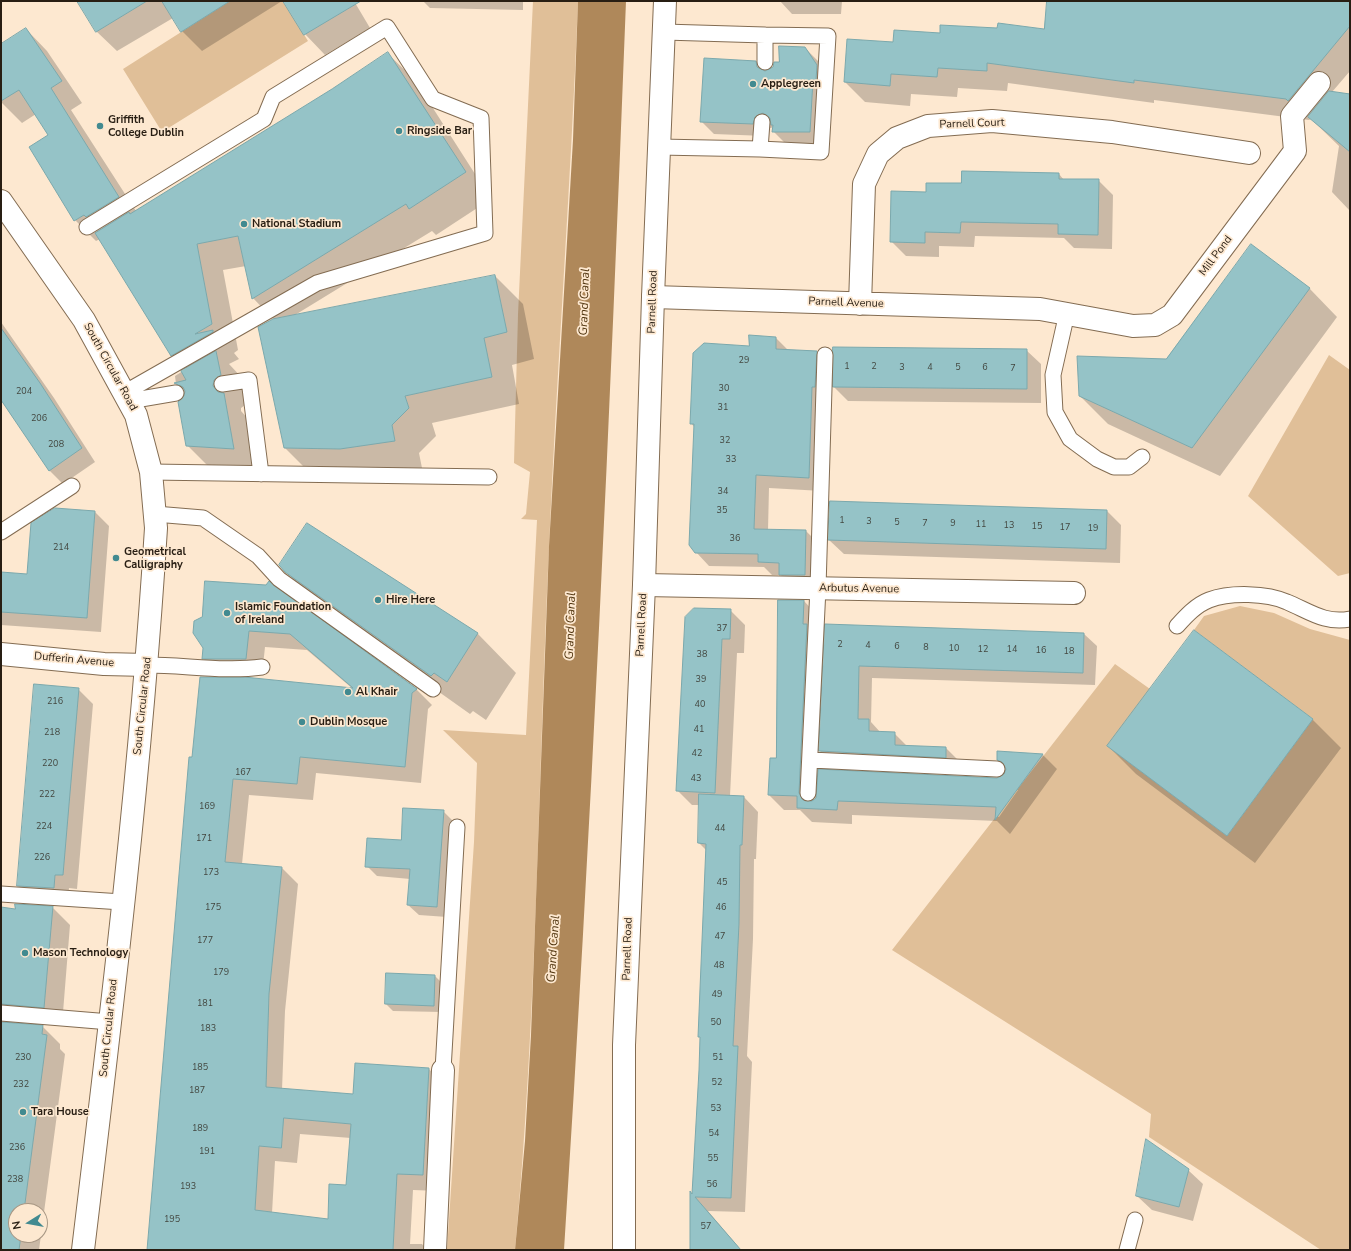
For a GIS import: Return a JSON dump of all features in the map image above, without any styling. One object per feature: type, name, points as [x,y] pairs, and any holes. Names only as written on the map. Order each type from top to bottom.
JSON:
[{"type":"main road","name":"Parnell Road","points":[[624,1250],[624,1045],[644,585],[653,297],[665,1]]},
{"type":"main road","name":"Mill Pond","points":[[1040,310],[1067,313],[1133,326],[1155,325],[1172,315],[1296,151],[1292,116],[1319,83]]},
{"type":"main road","name":"Parnell Court","points":[[860,304],[864,184],[878,154],[897,138],[928,126],[992,121],[1112,132],[1249,153]]},
{"type":"main road","name":"South Circular Road","points":[[1,201],[84,320],[136,415],[151,472],[156,514],[147,665],[110,1022],[83,1250]]},
{"type":"main road","name":"Parnell Avenue","points":[[653,297],[1040,310]]},
{"type":"main road","name":"Arbutus Avenue","points":[[644,585],[1074,593]]},
{"type":"main road","name":"Dufferin Avenue","points":[[1,654],[104,664],[147,665]]},
{"type":"main road","points":[[435,1250],[443,1070]]},
{"type":"lane","points":[[87,227],[264,119],[273,97],[387,27],[433,99],[481,118],[485,233],[316,283],[126,397]]},
{"type":"lane","points":[[659,147],[821,152],[828,36],[664,32]]},
{"type":"lane","points":[[765,35],[765,62]]},
{"type":"lane","points":[[760,149],[762,122]]},
{"type":"lane","points":[[1067,313],[1053,375],[1055,412],[1070,439],[1097,459],[1114,467],[1129,467],[1142,458]]},
{"type":"lane","points":[[808,793],[811,760],[818,588],[825,355]]},
{"type":"lane","points":[[222,384],[249,380],[261,474]]},
{"type":"lane","points":[[126,397],[176,393]]},
{"type":"lane","points":[[151,472],[489,477]]},
{"type":"lane","points":[[1,532],[72,486]]},
{"type":"lane","points":[[156,514],[202,518],[258,556],[279,579],[433,689]]},
{"type":"lane","points":[[1177,626],[1193,610],[1209,600],[1227,596],[1251,595],[1272,596],[1325,619],[1350,619]]},
{"type":"lane","points":[[147,665],[189,665],[245,669],[262,667]]},
{"type":"lane","points":[[811,760],[997,769]]},
{"type":"lane","points":[[443,1070],[457,827]]},
{"type":"lane","points":[[1,894],[122,902]]},
{"type":"lane","points":[[1,1013],[110,1022]]},
{"type":"lane","points":[[1127,1250],[1135,1220]]},
{"type":"shaded area","points":[[230,1],[283,1],[308,41],[162,132],[123,69]]},
{"type":"shaded area","points":[[533,1],[578,1],[572,138],[552,479],[533,986],[522,1162],[515,1250],[447,1250],[474,842],[477,763],[443,730],[526,735],[537,520],[521,519],[526,514],[530,472],[514,463],[518,314]]},
{"type":"shaded area","points":[[1329,355],[1350,370],[1350,573],[1338,576],[1248,496]]},
{"type":"shaded area","points":[[1240,606],[1274,613],[1310,629],[1350,640],[1350,1250],[1321,1250],[1149,1137],[1151,1114],[892,950],[1115,664],[1150,689],[1110,748],[1227,836],[1313,719],[1194,630],[1204,616]]},
{"type":"water","name":"Grand Canal","points":[[578,1],[626,1],[591,782],[564,1250],[515,1250],[525,1141],[531,1035],[549,546],[573,140]]},
{"type":"building","points":[[77,1],[147,1],[96,32]]},
{"type":"building","points":[[162,1],[230,1],[181,32]]},
{"type":"building","points":[[283,1],[361,1],[304,35]]},
{"type":"building","points":[[1047,1],[1350,1],[1350,26],[1288,101],[1286,99],[1134,80],[1134,83],[987,63],[987,71],[938,68],[937,77],[891,74],[890,86],[844,82],[847,39],[893,42],[894,30],[940,33],[940,25],[997,28],[998,23],[1044,29]]},
{"type":"building","points":[[26,28],[62,81],[51,88],[119,197],[86,217],[84,215],[74,221],[29,147],[48,135],[19,90],[1,101],[1,44]]},
{"type":"building","points":[[779,46],[805,47],[817,65],[816,80],[813,80],[810,132],[772,132],[773,125],[771,125],[770,118],[763,113],[755,117],[753,124],[700,122],[704,58],[756,61],[757,67],[765,71],[773,67],[774,62],[779,62]]},
{"type":"building","name":"National Stadium","points":[[388,52],[466,172],[409,209],[406,204],[252,299],[238,236],[197,244],[212,324],[195,334],[213,330],[213,332],[171,356],[95,233],[129,212],[130,214],[332,89]]},
{"type":"building","points":[[1329,91],[1350,94],[1350,152],[1308,117]]},
{"type":"building","points":[[962,171],[1059,173],[1059,179],[1099,179],[1098,235],[1058,234],[1058,224],[961,222],[960,233],[925,232],[925,243],[890,242],[891,191],[926,192],[926,183],[961,183]]},
{"type":"building","points":[[1251,244],[1310,288],[1192,448],[1079,396],[1077,356],[1166,359]]},
{"type":"building","points":[[495,275],[507,332],[484,338],[492,377],[405,396],[409,408],[392,425],[395,441],[340,449],[284,448],[258,327],[273,319]]},
{"type":"building","points":[[1,328],[40,383],[82,448],[49,471],[1,400]]},
{"type":"building","points":[[749,335],[776,337],[776,349],[817,351],[815,387],[812,387],[809,478],[756,475],[754,529],[806,530],[805,575],[779,575],[779,563],[758,562],[758,554],[695,553],[689,545],[694,424],[690,424],[693,353],[704,343],[749,346]]},
{"type":"building","points":[[833,347],[1027,349],[1027,389],[833,387]]},
{"type":"building","points":[[216,351],[221,375],[214,380],[213,386],[218,392],[224,393],[234,449],[186,446],[178,402],[184,396],[185,391],[183,387],[174,383],[186,380],[181,371]]},
{"type":"building","points":[[830,501],[1107,510],[1106,549],[828,540]]},
{"type":"building","points":[[55,508],[95,511],[87,618],[1,612],[1,572],[27,574],[31,523]]},
{"type":"building","name":"Hire Here","points":[[307,523],[478,633],[447,682],[434,673],[431,676],[285,572],[279,565]]},
{"type":"building","points":[[205,581],[266,585],[269,581],[417,689],[412,693],[405,767],[300,757],[297,784],[233,779],[225,862],[282,867],[269,994],[266,1087],[353,1094],[355,1063],[429,1068],[423,1175],[397,1174],[393,1250],[147,1250],[189,757],[192,757],[200,677],[244,677],[353,688],[290,634],[249,631],[246,659],[202,659],[203,648],[193,633],[194,621],[202,617]],"holes":[[[284,1118],[351,1124],[346,1185],[329,1184],[328,1219],[255,1210],[259,1146],[281,1148]]]},
{"type":"building","points":[[778,600],[804,600],[803,624],[807,624],[799,793],[803,800],[812,801],[816,798],[818,769],[997,778],[1004,774],[1006,769],[1002,762],[997,760],[997,751],[1043,754],[995,820],[996,807],[838,801],[837,810],[797,808],[797,796],[768,795],[770,758],[776,758]]},
{"type":"building","points":[[694,608],[731,609],[730,639],[722,639],[715,793],[676,791],[685,617]]},
{"type":"building","points":[[825,624],[1084,633],[1083,673],[859,666],[858,719],[869,719],[869,731],[895,732],[895,745],[946,747],[946,758],[819,751]]},
{"type":"building","points":[[1194,630],[1313,719],[1227,836],[1107,746]]},
{"type":"building","points":[[34,684],[79,688],[63,875],[55,875],[54,888],[17,886]]},
{"type":"building","points":[[699,794],[744,796],[742,845],[740,845],[739,924],[733,1046],[738,1046],[731,1198],[695,1197],[741,1250],[690,1250],[690,1191],[692,1194],[699,1070],[700,1037],[698,1037],[706,844],[698,843]]},
{"type":"building","points":[[403,808],[444,810],[437,907],[407,905],[410,869],[365,867],[367,838],[401,840]]},
{"type":"building","name":"Mason Technology","points":[[15,904],[53,906],[44,1008],[1,1004],[1,907],[15,909]]},
{"type":"building","points":[[386,973],[435,975],[434,1006],[385,1004]]},
{"type":"building","points":[[1,1022],[43,1025],[42,1034],[47,1035],[25,1203],[8,1203],[8,1243],[20,1243],[19,1250],[1,1250]]},
{"type":"building","points":[[1146,1139],[1189,1169],[1179,1207],[1136,1196]]},
{"type":"place","name":"Applegreen","points":[[753,84]]},
{"type":"place","name":"Griffith College Dublin","points":[[100,126]]},
{"type":"place","name":"Ringside Bar","points":[[399,131]]},
{"type":"place","name":"National Stadium","points":[[244,224]]},
{"type":"place","name":"Geometrical Calligraphy","points":[[116,558]]},
{"type":"place","name":"Hire Here","points":[[378,600]]},
{"type":"place","name":"Islamic Foundation of Ireland","points":[[227,613]]},
{"type":"place","name":"Al Khair","points":[[348,692]]},
{"type":"place","name":"Dublin Mosque","points":[[302,722]]},
{"type":"place","name":"Mason Technology","points":[[25,953]]},
{"type":"place","name":"Tara House","points":[[23,1112]]}]
